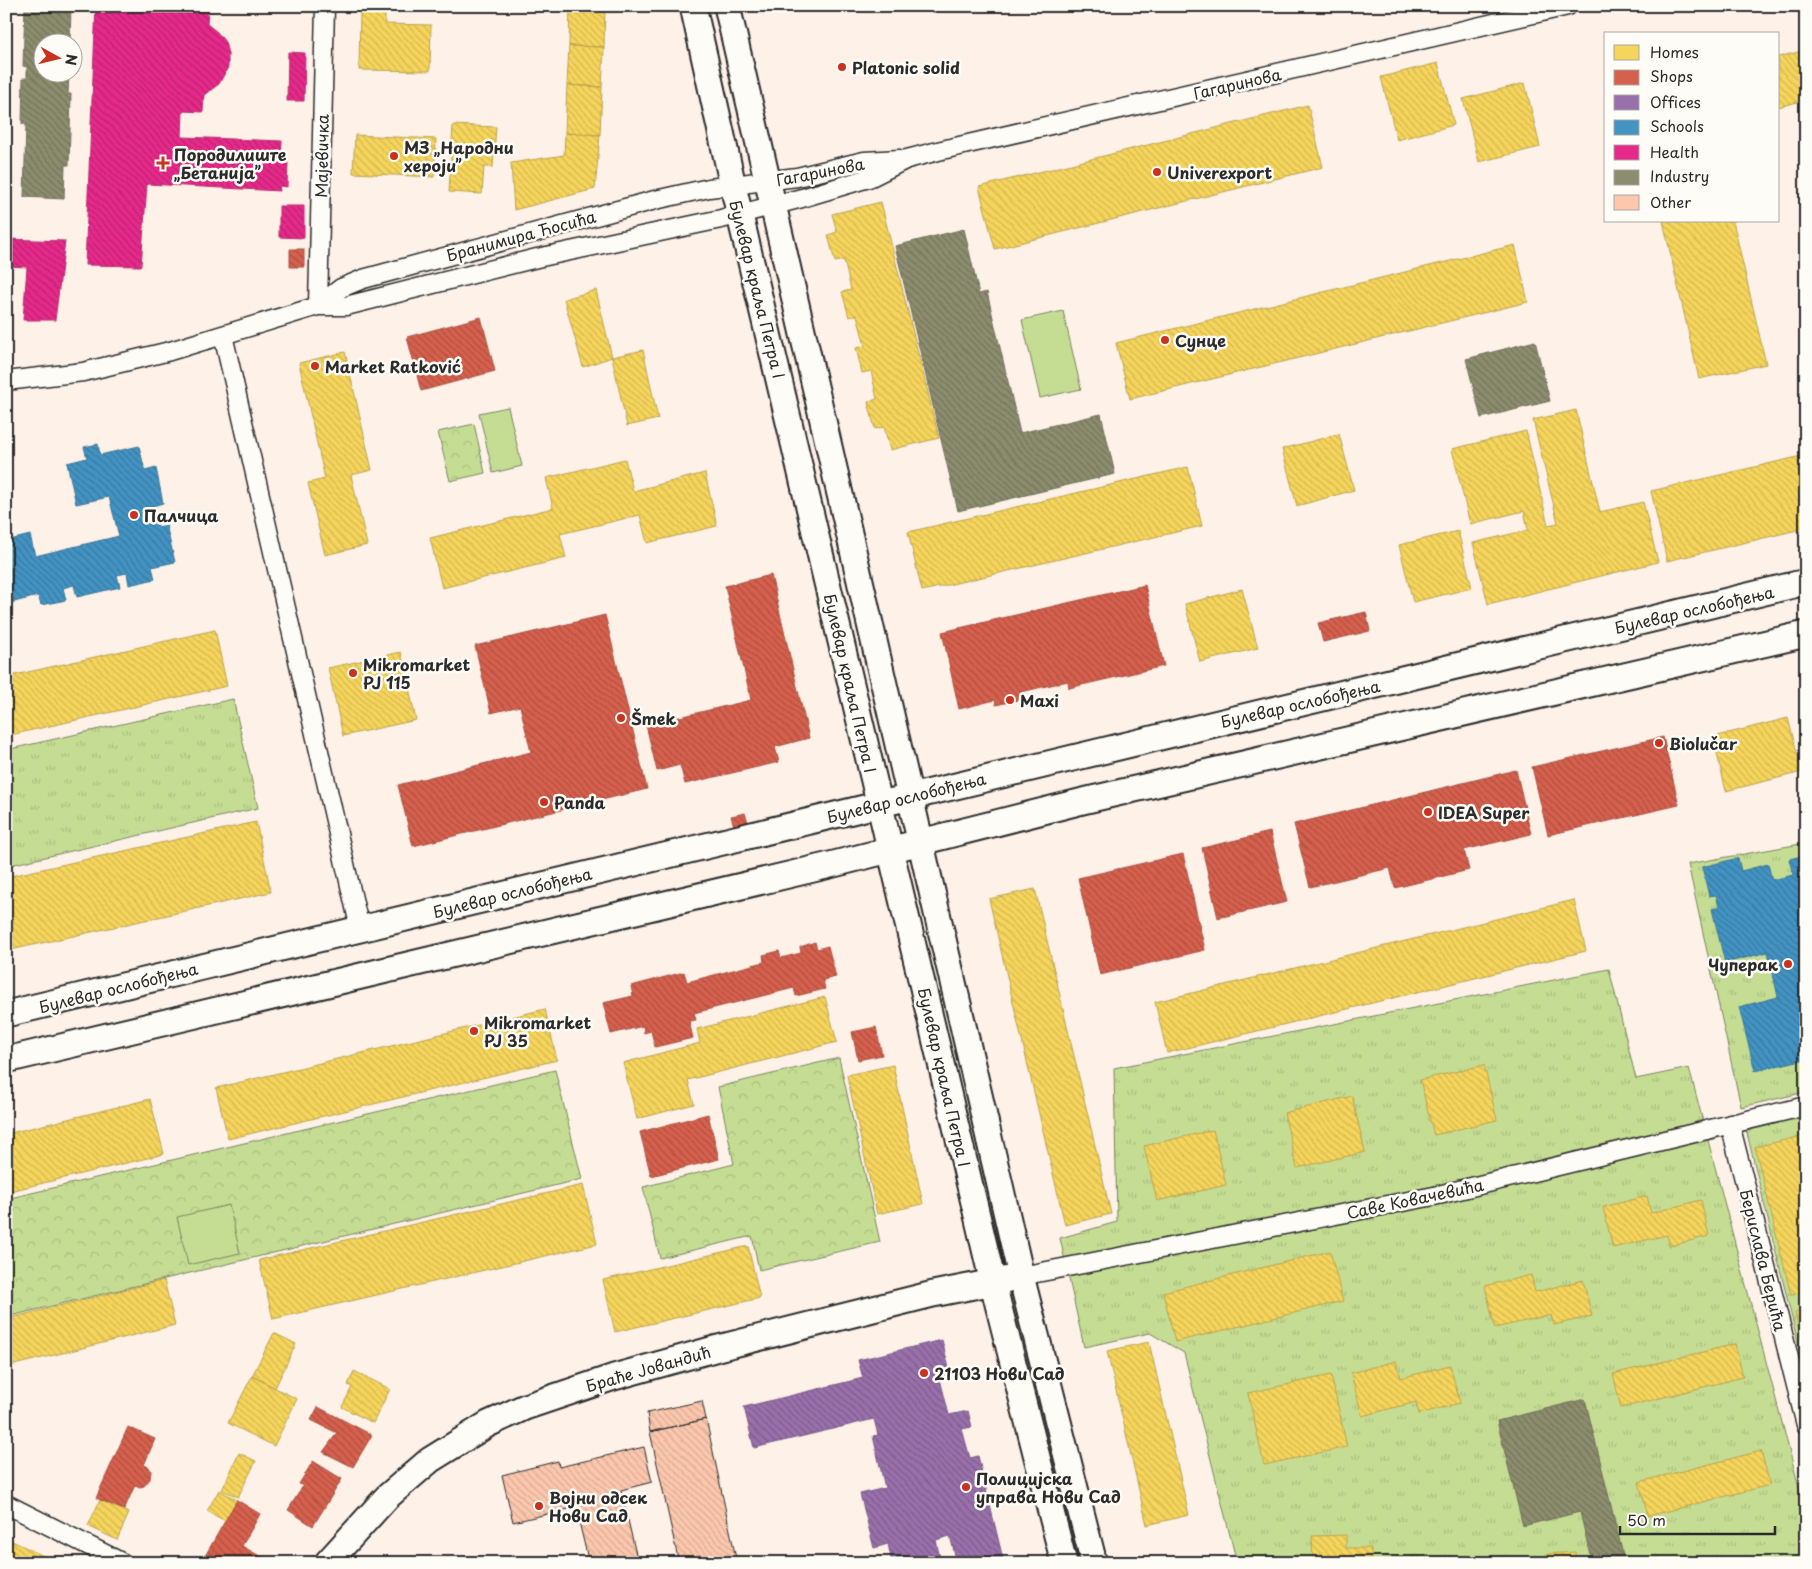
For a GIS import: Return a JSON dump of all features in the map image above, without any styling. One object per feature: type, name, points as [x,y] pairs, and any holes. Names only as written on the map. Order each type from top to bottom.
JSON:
[{"type":"street","name":"Мајевичка","points":[[318,306],[325,6]]},
{"type":"street","name":"Булевар краља Петра I","points":[[693,6],[733,186],[993,1282],[1064,1563]]},
{"type":"street","name":"Булевар краља Петра I","points":[[727,6],[1021,1276],[1094,1563]]},
{"type":"street","name":"Гагаринова","points":[[733,186],[797,177],[864,161],[907,159],[1568,6]]},
{"type":"street","name":"Гагаринова","points":[[740,214],[869,178],[907,159]]},
{"type":"street","name":"Бранимира Ћосића","points":[[318,306],[341,288],[363,279],[655,200],[709,188],[733,186]]},
{"type":"street","name":"Бранимира Ћосића","points":[[6,381],[83,372],[170,351],[318,306],[346,306],[537,258],[740,214]]},
{"type":"street","points":[[223,335],[360,929]]},
{"type":"street","name":"Булевар ослобођења","points":[[6,1014],[1806,582]]},
{"type":"street","points":[[6,1060],[891,850],[1083,801],[1806,634]]},
{"type":"street","name":"Саве Ковачевића","points":[[1021,1276],[1434,1196],[1806,1106]]},
{"type":"street","name":"Берислава Берића","points":[[1730,1124],[1806,1425]]},
{"type":"street","name":"Браће Јовандић","points":[[327,1563],[387,1497],[430,1460],[488,1424],[524,1407],[614,1377],[708,1350],[906,1301],[1021,1276]]},
{"type":"street","points":[[6,1504],[123,1563]]},
{"type":"green space","points":[[1063,311],[1081,389],[1040,398],[1022,320]]},
{"type":"green space","points":[[508,407],[522,466],[493,473],[479,413]]},
{"type":"green space","points":[[474,424],[485,473],[450,481],[438,432]]},
{"type":"green space","points":[[233,699],[258,808],[6,866],[6,750]]},
{"type":"green space","points":[[1806,843],[1806,1092],[1741,1107],[1688,864]]},
{"type":"green space","points":[[1609,969],[1636,1079],[1689,1068],[1806,1514],[1806,1563],[1237,1563],[1184,1353],[1150,1333],[1084,1347],[1060,1238],[1117,1222],[1114,1068]]},
{"type":"green space","points":[[839,1058],[880,1242],[759,1270],[752,1236],[660,1258],[643,1187],[734,1164],[718,1087]]},
{"type":"green space","points":[[555,1070],[582,1179],[6,1317],[6,1199]]},
{"type":"green space","points":[[1806,1115],[1806,1376],[1746,1129]]},
{"type":"green space","points":[[229,1205],[240,1253],[188,1265],[177,1217]]},
{"type":"building: Homes","points":[[343,6],[396,6],[396,11],[385,11],[385,24],[431,25],[430,71],[359,70],[360,10],[343,10]]},
{"type":"building: Homes","points":[[570,6],[605,6],[604,47],[569,46]]},
{"type":"building: Homes","points":[[569,46],[604,47],[602,87],[567,85]]},
{"type":"building: Homes","points":[[1806,50],[1806,100],[1780,106],[1780,56]]},
{"type":"building: Homes","points":[[1438,63],[1454,125],[1397,140],[1381,77]]},
{"type":"building: Homes","points":[[1525,83],[1540,147],[1479,162],[1463,99]]},
{"type":"building: Homes","points":[[567,85],[602,87],[600,135],[565,133]]},
{"type":"building: Homes","points":[[1308,105],[1323,167],[995,249],[979,187]]},
{"type":"building: Homes","points":[[453,125],[496,127],[493,167],[484,167],[482,194],[449,192]]},
{"type":"building: Homes","points":[[565,133],[600,135],[595,189],[514,210],[511,163],[564,155]]},
{"type":"building: Homes","name":"МЗ „Народни хероји”","points":[[355,135],[436,139],[434,177],[353,173]]},
{"type":"building: Homes","points":[[881,202],[939,438],[890,450],[884,427],[875,429],[868,402],[877,399],[871,371],[862,373],[856,348],[865,346],[857,315],[849,317],[842,292],[851,290],[844,260],[835,262],[828,235],[837,232],[832,214]]},
{"type":"building: Homes","points":[[1663,222],[1733,222],[1766,364],[1699,379]]},
{"type":"building: Homes","points":[[1515,245],[1528,302],[1130,399],[1116,343]]},
{"type":"building: Homes","points":[[596,290],[612,357],[583,367],[564,299]]},
{"type":"building: Homes","points":[[643,350],[658,419],[627,426],[612,357]]},
{"type":"building: Homes","points":[[345,352],[372,470],[351,475],[367,545],[325,555],[308,483],[325,479],[299,363]]},
{"type":"building: Homes","points":[[1576,410],[1600,512],[1643,502],[1658,562],[1488,604],[1473,543],[1528,530],[1524,511],[1470,524],[1452,449],[1526,431],[1548,525],[1558,523],[1533,420]]},
{"type":"building: Homes","points":[[1339,434],[1354,490],[1297,506],[1282,449]]},
{"type":"building: Homes","points":[[1806,455],[1806,528],[1667,561],[1651,491]]},
{"type":"building: Homes","points":[[625,459],[633,491],[705,473],[717,526],[647,543],[640,515],[560,534],[566,558],[442,588],[430,538],[553,508],[546,478]]},
{"type":"building: Homes","points":[[1188,467],[1202,526],[922,591],[908,532]]},
{"type":"building: Homes","points":[[1458,531],[1472,588],[1413,602],[1399,545]]},
{"type":"building: Homes","points":[[1242,589],[1258,648],[1200,662],[1185,604]]},
{"type":"building: Homes","points":[[215,630],[227,686],[6,736],[6,677]]},
{"type":"building: Homes","points":[[401,652],[416,720],[343,736],[328,668]]},
{"type":"building: Homes","points":[[1788,718],[1802,772],[1726,791],[1713,737]]},
{"type":"building: Homes","points":[[256,822],[271,892],[6,951],[6,877]]},
{"type":"building: Homes","points":[[1035,889],[1111,1214],[1065,1225],[989,899]]},
{"type":"building: Homes","points":[[1574,900],[1586,951],[1167,1053],[1155,1002]]},
{"type":"building: Homes","points":[[825,997],[837,1042],[688,1080],[694,1104],[637,1119],[623,1063],[700,1043],[697,1029]]},
{"type":"building: Homes","points":[[545,1009],[557,1060],[228,1139],[216,1088]]},
{"type":"building: Homes","points":[[893,1065],[923,1204],[877,1214],[847,1075]]},
{"type":"building: Homes","points":[[1484,1065],[1497,1120],[1434,1135],[1420,1080]]},
{"type":"building: Homes","points":[[1352,1096],[1365,1152],[1297,1168],[1284,1113]]},
{"type":"building: Homes","points":[[150,1099],[164,1154],[6,1192],[6,1134]]},
{"type":"building: Homes","points":[[1213,1130],[1226,1185],[1157,1201],[1144,1146]]},
{"type":"building: Homes","points":[[1806,1135],[1806,1291],[1791,1295],[1755,1147]]},
{"type":"building: Homes","points":[[583,1185],[597,1244],[273,1319],[259,1260]]},
{"type":"building: Homes","points":[[1647,1196],[1651,1213],[1701,1200],[1709,1236],[1670,1246],[1667,1235],[1613,1248],[1603,1207]]},
{"type":"building: Homes","points":[[748,1246],[760,1298],[615,1332],[603,1280]]},
{"type":"building: Homes","points":[[1330,1251],[1343,1301],[1175,1342],[1163,1292]]},
{"type":"building: Homes","points":[[1531,1275],[1535,1292],[1583,1280],[1592,1316],[1554,1325],[1551,1315],[1495,1328],[1485,1286]]},
{"type":"building: Homes","points":[[164,1280],[175,1325],[6,1367],[6,1319]]},
{"type":"building: Homes","points":[[1806,1310],[1806,1358],[1795,1313]]},
{"type":"building: Homes","points":[[274,1333],[296,1344],[275,1388],[252,1376]]},
{"type":"building: Homes","points":[[1149,1342],[1189,1515],[1147,1525],[1107,1351]]},
{"type":"building: Homes","points":[[1735,1344],[1743,1377],[1621,1408],[1613,1374]]},
{"type":"building: Homes","points":[[1396,1361],[1401,1378],[1450,1365],[1460,1403],[1419,1414],[1416,1402],[1362,1416],[1351,1373]]},
{"type":"building: Homes","points":[[354,1371],[390,1389],[373,1423],[342,1407],[352,1387],[348,1385]]},
{"type":"building: Homes","points":[[1331,1375],[1347,1447],[1264,1465],[1248,1393]]},
{"type":"building: Homes","points":[[252,1376],[297,1399],[274,1446],[228,1423]]},
{"type":"building: Homes","points":[[1761,1451],[1770,1485],[1648,1516],[1639,1482]]},
{"type":"building: Homes","points":[[239,1453],[256,1461],[238,1497],[222,1490]]},
{"type":"building: Homes","points":[[219,1490],[237,1500],[225,1521],[207,1511]]},
{"type":"building: Homes","points":[[100,1500],[129,1513],[117,1540],[88,1526]]},
{"type":"building: Homes","points":[[1346,1535],[1346,1548],[1371,1548],[1371,1559],[1356,1560],[1357,1563],[1313,1563],[1312,1536]]},
{"type":"building: Homes","points":[[6,1538],[58,1563],[6,1563]]},
{"type":"building: Homes","points":[[1575,1552],[1576,1563],[1546,1563],[1546,1554]]},
{"type":"building: Shops","points":[[290,249],[304,249],[304,267],[290,267]]},
{"type":"building: Shops","points":[[481,317],[495,371],[421,391],[407,337]]},
{"type":"building: Shops","points":[[771,575],[809,738],[775,747],[779,762],[685,784],[680,765],[657,771],[646,725],[751,700],[725,586]]},
{"type":"building: Shops","points":[[1145,585],[1164,666],[1069,688],[1068,681],[1021,692],[1022,699],[996,705],[995,700],[959,709],[942,632]]},
{"type":"building: Shops","points":[[1366,612],[1370,631],[1323,642],[1318,623]]},
{"type":"building: Shops","points":[[605,615],[647,789],[413,846],[398,785],[531,752],[520,706],[491,713],[475,646]]},
{"type":"building: Shops","points":[[1663,737],[1679,805],[1548,835],[1532,767]]},
{"type":"building: Shops","points":[[1516,770],[1531,834],[1464,850],[1469,870],[1395,888],[1390,868],[1310,887],[1294,824]]},
{"type":"building: Shops","points":[[745,813],[748,822],[734,826],[731,816]]},
{"type":"building: Shops","points":[[1270,832],[1287,902],[1218,918],[1202,848]]},
{"type":"building: Shops","points":[[1183,854],[1205,950],[1100,975],[1078,878]]},
{"type":"building: Shops","points":[[815,942],[817,949],[828,946],[836,977],[823,980],[825,989],[796,996],[794,988],[694,1013],[696,1020],[689,1021],[693,1038],[655,1047],[651,1031],[644,1033],[643,1026],[611,1034],[603,1003],[633,996],[631,986],[684,972],[687,982],[764,962],[763,955],[779,951],[781,958],[801,953],[800,947]]},
{"type":"building: Shops","points":[[876,1027],[882,1055],[858,1060],[852,1032]]},
{"type":"building: Shops","points":[[708,1114],[719,1159],[651,1176],[640,1132]]},
{"type":"building: Shops","points":[[318,1407],[372,1435],[353,1467],[323,1452],[337,1433],[311,1420]]},
{"type":"building: Shops","points":[[128,1427],[155,1439],[144,1465],[149,1467],[151,1471],[150,1479],[144,1486],[135,1485],[124,1510],[96,1498]]},
{"type":"building: Shops","points":[[313,1461],[342,1479],[313,1526],[288,1510],[303,1486],[299,1484]]},
{"type":"building: Shops","points":[[237,1500],[260,1514],[242,1546],[272,1563],[201,1563]]},
{"type":"building: Offices","points":[[942,1340],[951,1376],[940,1379],[949,1415],[968,1411],[972,1427],[962,1429],[970,1458],[978,1456],[1004,1563],[957,1563],[950,1536],[936,1540],[941,1563],[892,1563],[888,1544],[874,1548],[860,1494],[885,1488],[873,1436],[878,1435],[874,1419],[754,1448],[744,1407],[863,1378],[858,1360]]},
{"type":"building: Schools","name":"Палчица","points":[[98,444],[100,455],[139,446],[145,471],[156,468],[163,503],[153,506],[158,527],[166,525],[175,562],[152,567],[155,579],[129,585],[127,573],[117,575],[120,587],[77,597],[74,585],[63,588],[66,600],[41,605],[38,596],[6,604],[6,541],[30,535],[35,556],[119,536],[109,497],[76,504],[67,463],[87,458],[84,447]]},
{"type":"building: Schools","name":"Чуперак","points":[[1806,855],[1806,1059],[1755,1071],[1739,1007],[1778,997],[1768,952],[1725,963],[1712,909],[1719,907],[1716,895],[1709,896],[1702,867],[1738,858],[1741,871],[1768,864],[1772,880],[1793,875],[1789,859]]},
{"type":"building: Health","points":[[96,6],[208,6],[207,24],[225,42],[228,54],[228,67],[219,84],[204,95],[203,112],[183,111],[182,137],[282,141],[281,162],[288,163],[287,187],[279,186],[280,191],[147,184],[141,266],[85,265]]},
{"type":"building: Health","points":[[288,52],[305,53],[304,101],[287,101]]},
{"type":"building: Health","points":[[279,206],[304,206],[304,238],[279,237]]},
{"type":"building: Health","points":[[6,239],[65,241],[55,320],[23,320],[27,267],[6,266]]},
{"type":"building: Industry","points":[[25,6],[71,6],[70,32],[32,32],[32,82],[69,82],[68,94],[71,94],[69,165],[65,165],[64,199],[24,197],[26,124],[22,124],[23,78],[27,78],[27,67],[23,66]]},
{"type":"building: Industry","points":[[964,229],[979,294],[987,292],[1020,433],[1101,414],[1115,474],[958,511],[895,246]]},
{"type":"building: Industry","points":[[1535,341],[1550,401],[1481,418],[1466,359]]},
{"type":"building: Industry","points":[[1585,1399],[1625,1563],[1592,1563],[1580,1512],[1523,1526],[1497,1421]]},
{"type":"building: Other","points":[[702,1401],[706,1419],[650,1432],[647,1413]]},
{"type":"building: Other","points":[[706,1419],[737,1563],[679,1563],[650,1432]]},
{"type":"building: Other","name":"Војни одсек Нови Сад","points":[[644,1447],[652,1482],[621,1490],[638,1563],[589,1563],[574,1501],[567,1502],[569,1509],[513,1522],[502,1475],[558,1461],[559,1467]]},
{"type":"place","name":"Platonic solid","points":[[842,67]]},
{"type":"place","name":"МЗ „Народни хероји”","points":[[394,156]]},
{"type":"place","name":"Породилиште „Бетанија”","points":[[163,163]]},
{"type":"place","name":"Univerexport","points":[[1157,172]]},
{"type":"place","name":"Сунце","points":[[1165,340]]},
{"type":"place","name":"Market Ratković","points":[[315,366]]},
{"type":"place","name":"Палчица","points":[[134,515]]},
{"type":"place","name":"Mikromarket PJ 115","points":[[353,673]]},
{"type":"place","name":"Maxi","points":[[1010,700]]},
{"type":"place","name":"Šmek","points":[[621,718]]},
{"type":"place","name":"Biolučar","points":[[1659,743]]},
{"type":"place","name":"Panda","points":[[544,802]]},
{"type":"place","name":"IDEA Super","points":[[1428,812]]},
{"type":"place","name":"Чуперак","points":[[1788,964]]},
{"type":"place","name":"Mikromarket PJ 35","points":[[474,1031]]},
{"type":"place","name":"21103 Нови Сад","points":[[924,1373]]},
{"type":"place","name":"Полицијска управа Нови Сад","points":[[966,1487]]},
{"type":"place","name":"Војни одсек Нови Сад","points":[[539,1506]]}]
